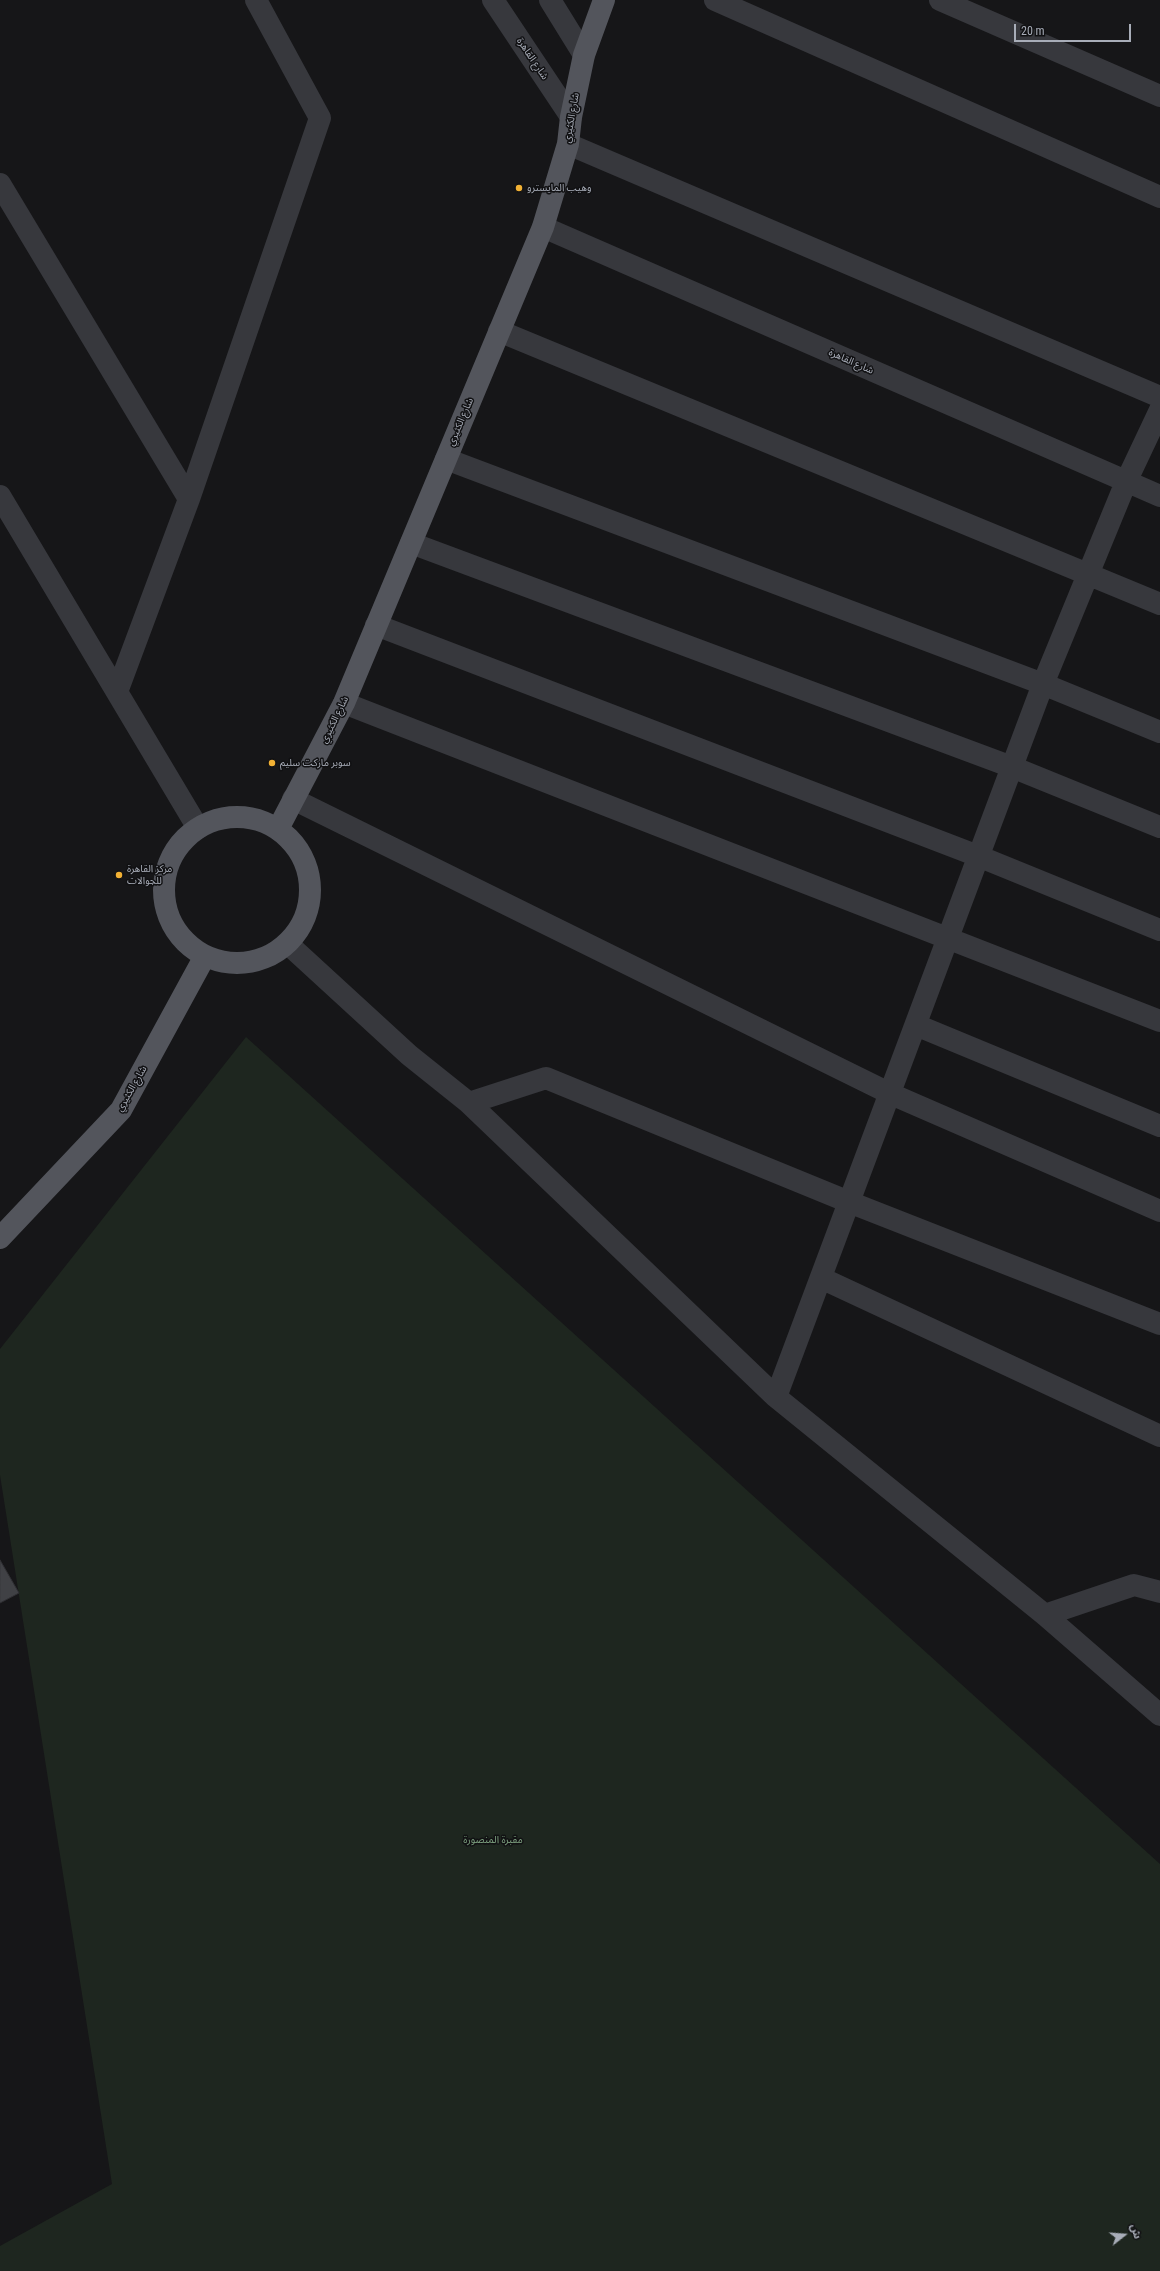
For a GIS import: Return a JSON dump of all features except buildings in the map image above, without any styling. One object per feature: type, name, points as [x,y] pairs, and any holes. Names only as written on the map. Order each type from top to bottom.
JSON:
[{"type":"main road","name":"شارع الكثيري","points":[[278,829],[344,703],[543,227],[568,144],[571,117],[584,55],[604,0]]},
{"type":"main road","points":[[238,816],[259,819],[278,829],[292,841],[303,856],[309,875],[310,893],[307,912],[300,929],[288,944],[273,954],[257,961],[240,964],[222,962],[206,956],[187,944],[174,926],[166,905],[164,883],[170,861],[181,842],[198,828],[216,819],[238,816]]},
{"type":"main road","name":"شارع الكثيري","points":[[0,1238],[121,1110],[206,956]]},
{"type":"street","points":[[117,692],[189,499],[320,118],[256,0]]},
{"type":"street","name":"شارع القاهرة","points":[[493,0],[571,117]]},
{"type":"street","points":[[550,0],[584,55]]},
{"type":"street","points":[[716,0],[1160,197]]},
{"type":"street","points":[[940,0],[1160,96]]},
{"type":"street","points":[[568,144],[1160,397]]},
{"type":"street","points":[[0,184],[189,499]]},
{"type":"street","name":"شارع القاهرة","points":[[543,227],[1160,496]]},
{"type":"street","points":[[499,331],[1160,604]]},
{"type":"street","points":[[776,1397],[891,1094],[947,938],[1043,684],[1126,482],[1160,410]]},
{"type":"street","points":[[446,459],[1043,684],[1160,732]]},
{"type":"street","points":[[0,496],[198,828]]},
{"type":"street","points":[[411,543],[1012,767],[1160,827]]},
{"type":"street","points":[[376,625],[978,856],[1160,930]]},
{"type":"street","points":[[344,703],[1160,1021]]},
{"type":"street","points":[[293,800],[891,1094],[1160,1211]]},
{"type":"street","points":[[288,944],[410,1055],[470,1103],[776,1397],[1045,1615],[1160,1715]]},
{"type":"street","points":[[916,1026],[1160,1126]]},
{"type":"street","points":[[470,1103],[546,1078],[849,1202],[1160,1324]]},
{"type":"street","points":[[821,1278],[1160,1436]]},
{"type":"street","points":[[1045,1615],[1134,1585],[1160,1592]]},
{"type":"green space","name":"مقبرة المنصورة","points":[[246,1037],[1160,1864],[1160,2271],[0,2271],[0,2246],[112,2184],[0,1475],[0,1349]]},
{"type":"place","name":"وهيب المايسترو","points":[[519,188]]},
{"type":"place","name":"سوبر ماركت سليم","points":[[272,763]]},
{"type":"place","name":"مركز القاهرة للجوالات","points":[[119,875]]}]
